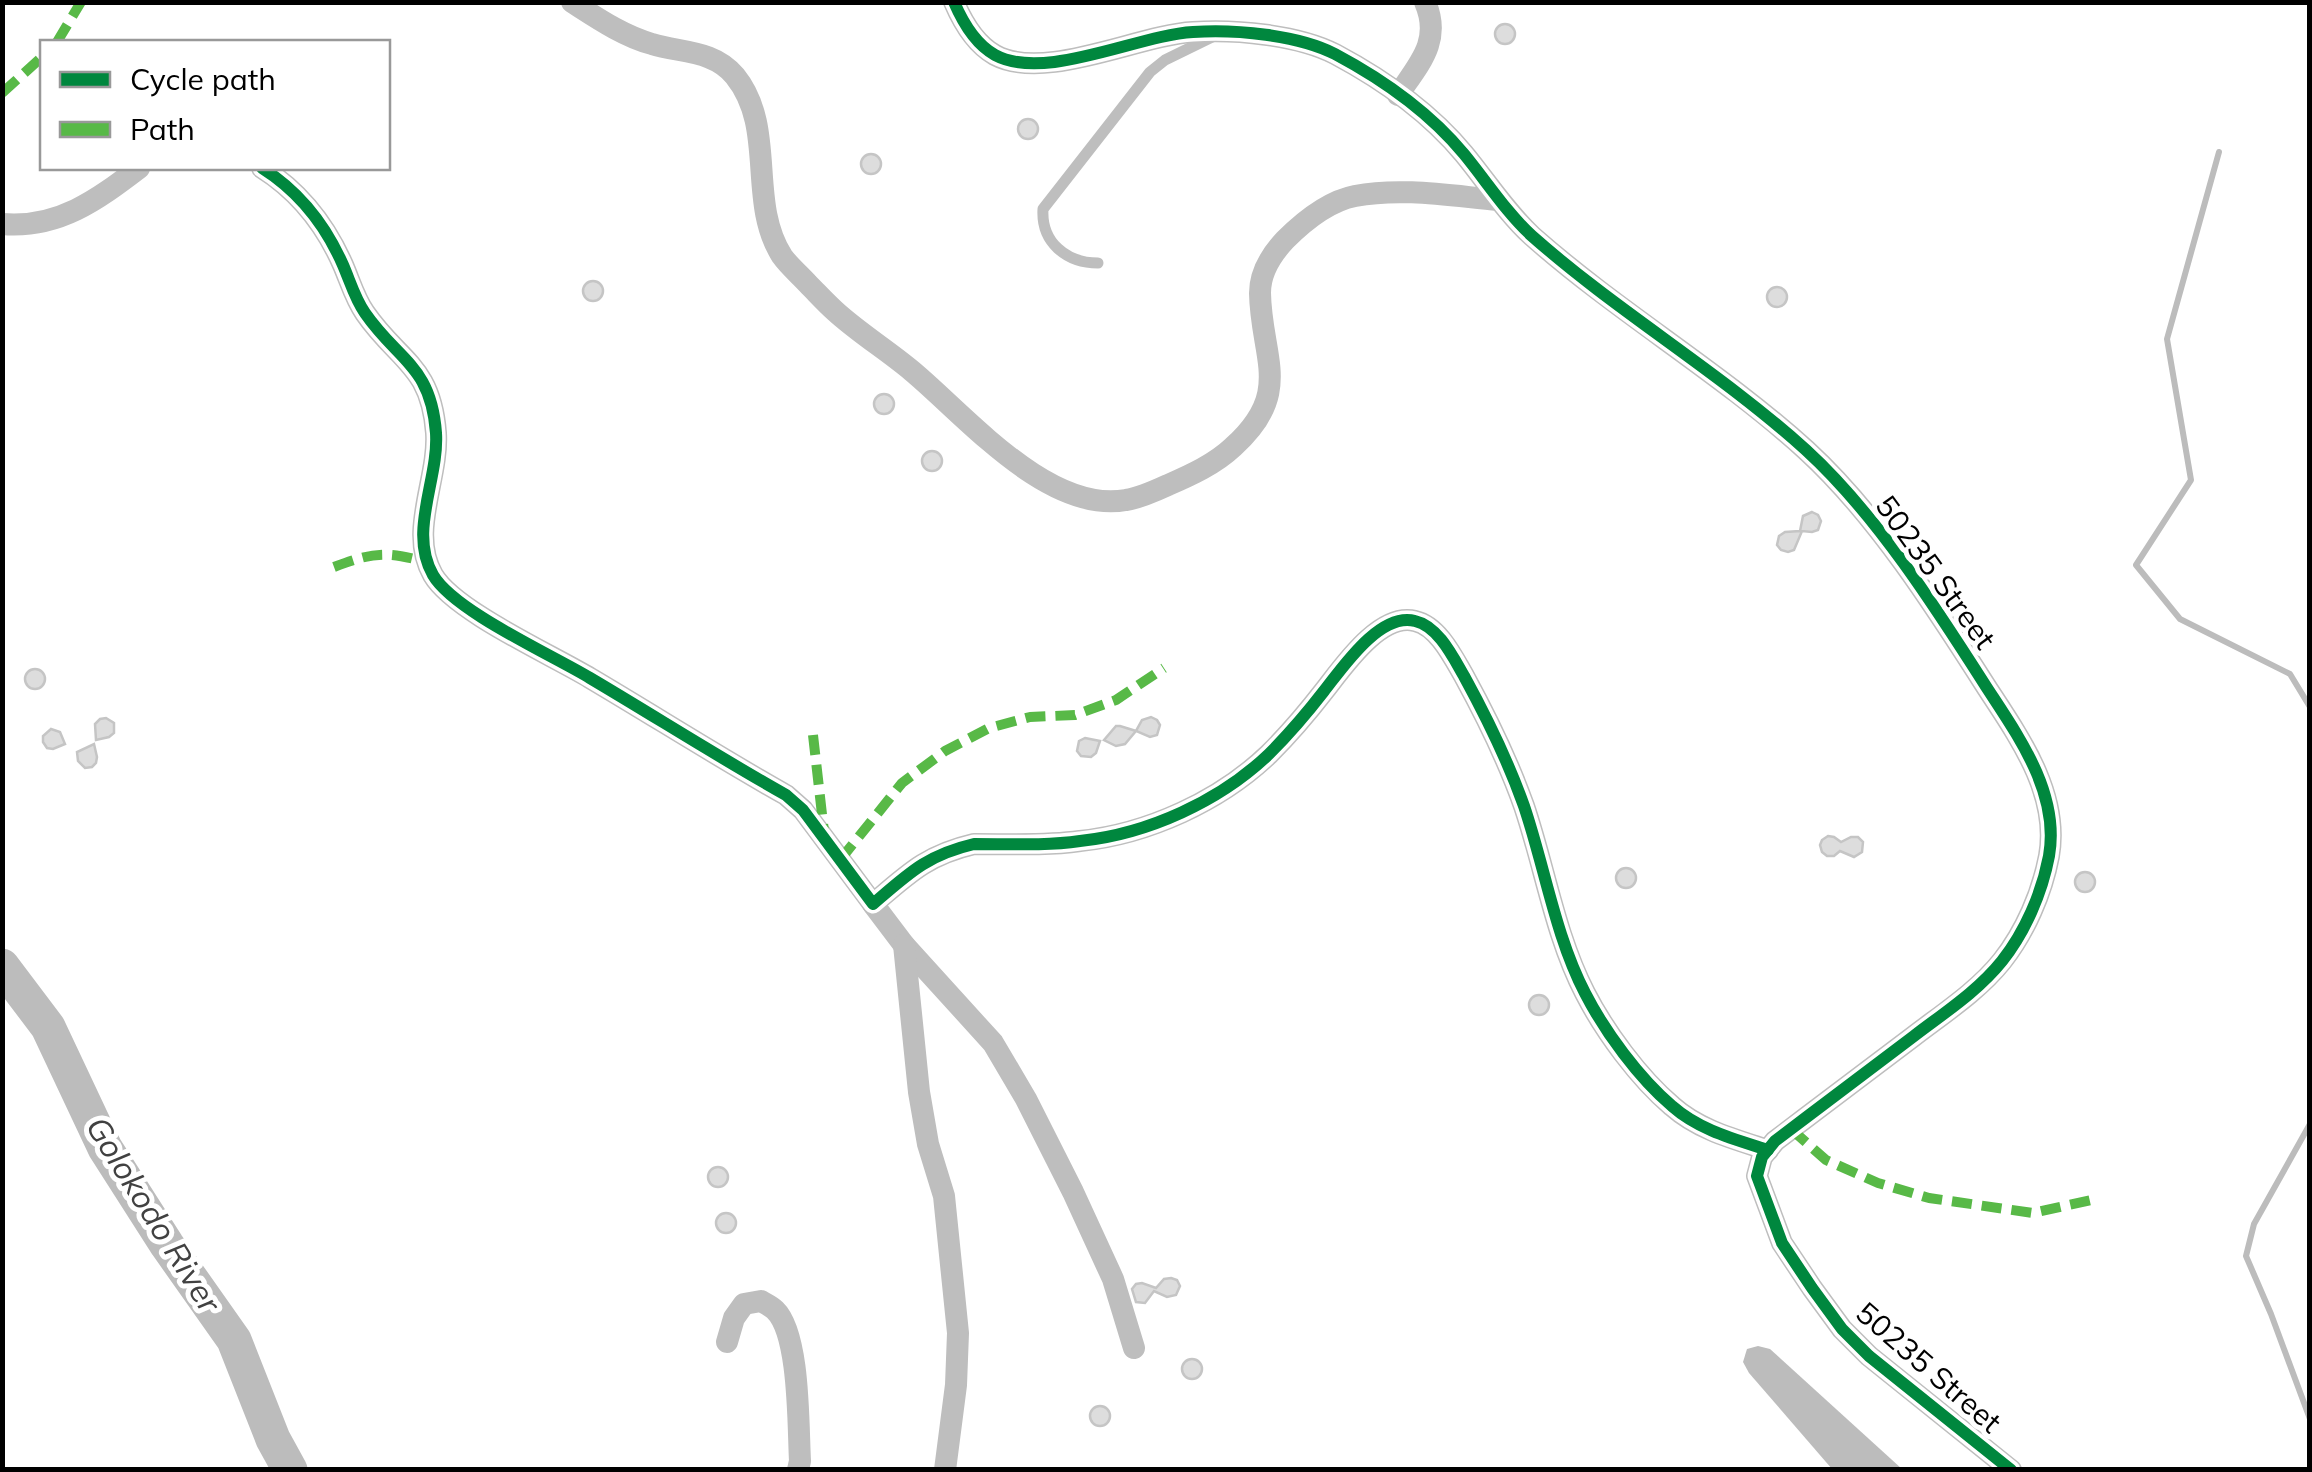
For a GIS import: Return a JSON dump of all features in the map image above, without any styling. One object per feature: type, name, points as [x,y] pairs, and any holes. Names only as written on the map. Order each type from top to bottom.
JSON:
[{"type":"street","points":[[572,2],[623,32],[652,44],[697,53],[732,72],[752,107],[759,133],[766,214],[783,258],[836,312],[911,370],[1018,464],[1058,489],[1090,499],[1123,501],[1194,474],[1232,448],[1253,426],[1268,398],[1271,366],[1260,290],[1264,270],[1273,252],[1308,220],[1352,196],[1386,193],[1498,200]]},
{"type":"street","name":"50235 Street","points":[[954,2],[974,38],[997,56],[1031,64],[1062,61],[1192,32],[1273,35],[1331,52],[1419,109],[1462,152],[1526,231],[1592,287],[1694,360],[1807,450],[1873,522],[1966,654],[2036,767],[2047,805],[2049,854],[2035,901],[2000,964],[1967,995],[1775,1141],[1762,1157],[1757,1176],[1782,1243],[1842,1329],[1869,1356],[2011,1470]]},
{"type":"street","points":[[1398,95],[1430,43],[1433,28],[1426,2]]},
{"type":"street","points":[[2,224],[54,220],[78,209],[136,170]]},
{"type":"street","points":[[265,170],[291,190],[322,223],[366,315],[425,384],[436,437],[424,544],[426,562],[435,580],[476,614],[786,795],[803,810],[904,945],[992,1042],[1074,1192],[1113,1279],[1134,1348]]},
{"type":"street","points":[[873,904],[909,873],[941,853],[974,844],[1081,842],[1180,813],[1267,756],[1367,641],[1386,626],[1415,620],[1428,625],[1439,638],[1480,706],[1524,806],[1568,955],[1584,993],[1612,1037],[1672,1106],[1695,1123],[1768,1150]]},
{"type":"street","points":[[904,945],[919,1092],[928,1144],[944,1196],[958,1333],[945,1470]]},
{"type":"street","points":[[727,1342],[734,1318],[744,1304],[761,1300],[777,1311],[790,1338],[796,1383],[798,1470]]},
{"type":"lane","points":[[1098,263],[1082,263],[1056,248],[1042,223],[1044,209],[1150,72],[1220,32]]},
{"type":"shaded area","points":[[1747,1349],[1770,1349],[1902,1469],[1832,1469],[1749,1373],[1743,1362]]},
{"type":"building","points":[[1505,24],[1515,34],[1505,44],[1495,34]]},
{"type":"building","points":[[1028,119],[1038,129],[1028,139],[1018,129]]},
{"type":"building","points":[[871,154],[881,164],[871,174],[861,164]]},
{"type":"building","points":[[593,281],[603,291],[593,301],[583,291]]},
{"type":"building","points":[[1777,287],[1787,297],[1777,307],[1767,297]]},
{"type":"building","points":[[884,394],[894,404],[884,414],[874,404]]},
{"type":"building","points":[[932,451],[942,461],[932,471],[922,461]]},
{"type":"building","points":[[1812,512],[1821,521],[1818,530],[1802,531],[1794,550],[1781,550],[1777,545],[1779,536],[1800,531],[1803,516]]},
{"type":"building","points":[[35,669],[45,679],[35,689],[25,679]]},
{"type":"building","points":[[1151,717],[1160,725],[1157,735],[1150,737],[1136,731],[1142,720]]},
{"type":"building","points":[[106,718],[114,723],[114,733],[96,740],[95,724]]},
{"type":"building","points":[[1116,726],[1136,731],[1125,744],[1116,746],[1104,740]]},
{"type":"building","points":[[51,729],[60,732],[65,744],[47,748],[43,736]]},
{"type":"building","points":[[1079,741],[1100,741],[1091,757],[1081,756],[1077,751]]},
{"type":"building","points":[[94,744],[96,763],[85,768],[78,761],[77,752]]},
{"type":"building","points":[[1828,836],[1841,842],[1858,837],[1863,842],[1862,852],[1854,857],[1840,851],[1827,856],[1820,845]]},
{"type":"building","points":[[1626,868],[1636,878],[1626,888],[1616,878]]},
{"type":"building","points":[[2085,872],[2095,882],[2085,892],[2075,882]]},
{"type":"building","points":[[1539,995],[1549,1005],[1539,1015],[1529,1005]]},
{"type":"building","points":[[718,1167],[728,1177],[718,1187],[708,1177]]},
{"type":"building","points":[[726,1213],[736,1223],[726,1233],[716,1223]]},
{"type":"building","points":[[1171,1278],[1180,1286],[1176,1295],[1167,1297],[1154,1291],[1145,1303],[1136,1302],[1132,1289],[1136,1284],[1156,1288],[1164,1279]]},
{"type":"building","points":[[1192,1359],[1202,1369],[1192,1379],[1182,1369]]},
{"type":"building","points":[[1100,1406],[1110,1416],[1100,1426],[1090,1416]]},
{"type":"waterway","points":[[2219,152],[2167,339],[2191,480],[2136,565],[2180,619],[2290,674],[2310,707]]},
{"type":"waterway","name":"Golokodo River","points":[[2,966],[48,1027],[105,1148],[234,1340],[273,1439],[290,1470]]},
{"type":"waterway","points":[[2310,1124],[2254,1224],[2246,1256],[2310,1419]]},
{"type":"marked path","points":[[58,40],[81,2]]},
{"type":"marked path","points":[[2,93],[40,59]]},
{"type":"marked path","points":[[334,567],[380,555],[426,562]]},
{"type":"marked path","points":[[840,860],[902,783],[945,751],[989,728],[1030,717],[1075,715],[1116,700],[1164,668]]},
{"type":"marked path","points":[[813,735],[824,832]]},
{"type":"marked path","points":[[1791,1129],[1826,1160],[1878,1183],[1929,1198],[2033,1213],[2091,1200]]},
{"type":"cycle path","points":[[954,2],[981,45],[1016,62],[1065,60],[1171,35],[1210,31],[1285,38],[1320,47],[1353,64],[1436,125],[1532,236],[1806,450],[1857,503],[1904,563],[2034,767],[2043,789],[2051,833],[2046,870],[2025,925],[1993,972],[1775,1141],[1762,1157],[1757,1176],[1782,1243],[1842,1329],[1869,1356],[2011,1470]]},
{"type":"cycle path","points":[[265,170],[300,198],[319,223],[336,250],[361,308],[411,366],[427,392],[433,410],[436,451],[423,541],[433,575],[444,589],[505,631],[786,795],[803,810],[873,904],[919,866],[958,848],[974,844],[1054,844],[1106,837],[1157,823],[1206,800],[1269,754],[1376,633],[1402,620],[1415,621],[1431,629],[1450,652],[1497,740],[1524,806],[1575,971],[1613,1039],[1647,1082],[1682,1114],[1717,1133],[1768,1150]]}]
